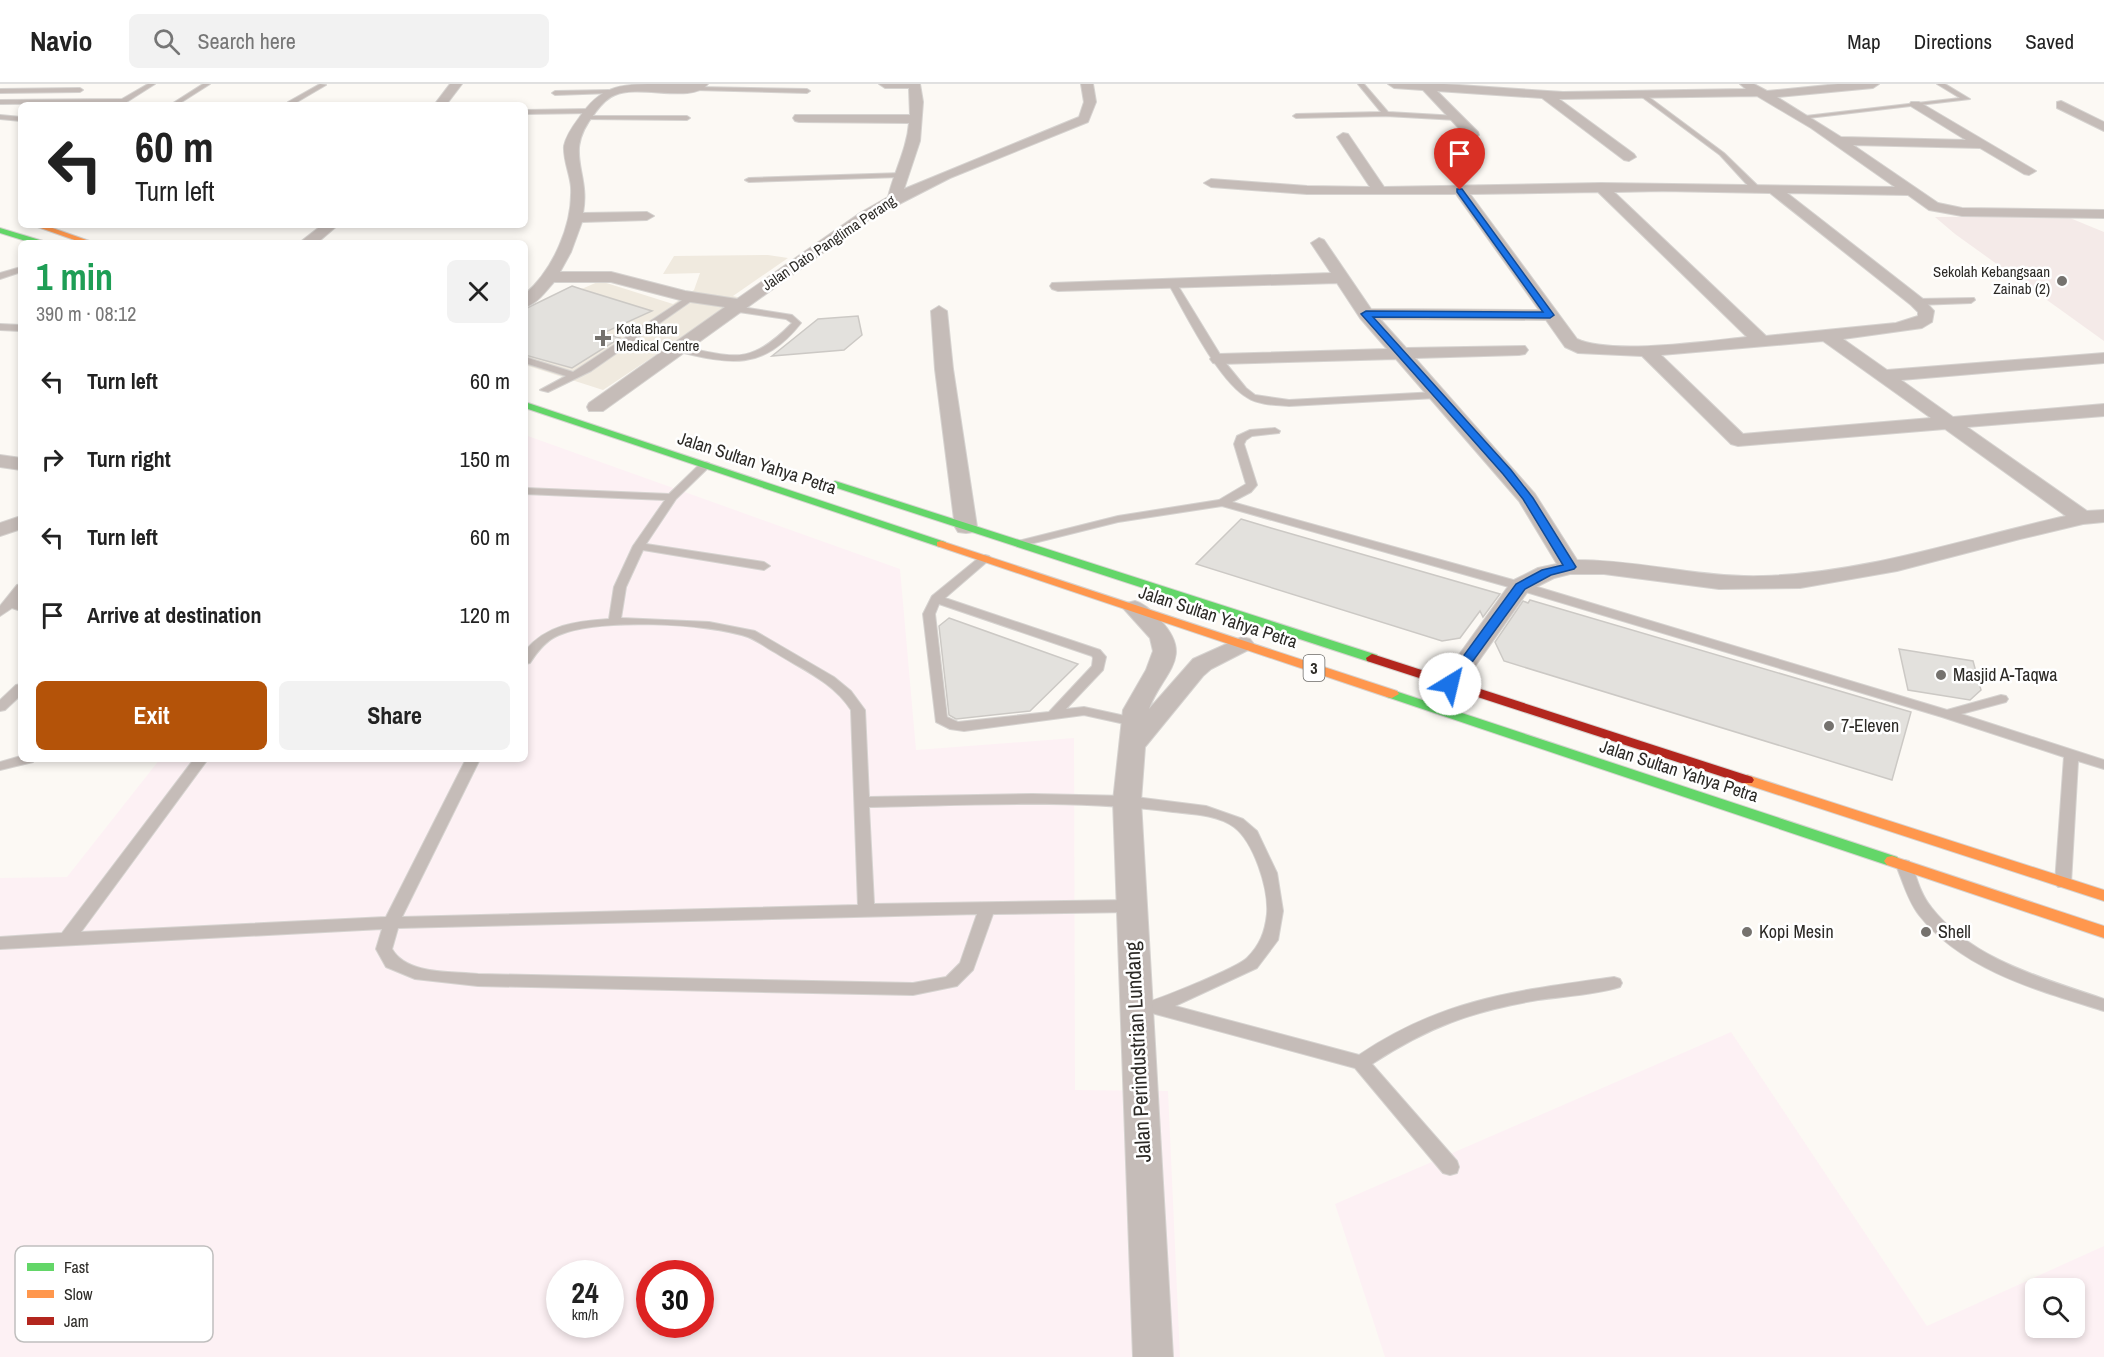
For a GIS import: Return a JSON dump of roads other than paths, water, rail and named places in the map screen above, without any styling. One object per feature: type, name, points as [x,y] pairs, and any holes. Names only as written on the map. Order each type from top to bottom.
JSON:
[{"type":"highway","points":[[45,228],[82,240]]},
{"type":"highway","points":[[0,230],[31,240]]},
{"type":"highway","points":[[540,389],[566,397]]},
{"type":"highway","name":"Jalan Sultan Yahya Petra","points":[[528,406],[2104,932]]},
{"type":"highway","name":"Jalan Sultan Yahya Petra","points":[[820,480],[2104,896]]},
{"type":"street","points":[[442,102],[456,84]]},
{"type":"street","points":[[885,84],[914,85],[917,102],[914,141],[900,175],[895,197]]},
{"type":"street","name":"Jalan Dato Panglima Perang","points":[[596,407],[895,197],[951,171],[1051,134],[1084,119],[1090,102],[1087,84]]},
{"type":"street","points":[[1395,84],[1485,88],[1546,96],[1762,94],[1873,84]]},
{"type":"street","points":[[1746,84],[1840,141],[1927,203],[1951,211],[2104,214]]},
{"type":"street","points":[[528,300],[560,260],[577,218],[578,189],[571,148],[573,137],[587,115],[609,92],[700,87]]},
{"type":"street","points":[[1427,87],[1473,135]]},
{"type":"street","points":[[1546,96],[1629,157]]},
{"type":"street","points":[[1915,105],[2029,171]]},
{"type":"street","points":[[2061,105],[2104,127]]},
{"type":"street","points":[[799,118],[914,119]]},
{"type":"street","points":[[1343,137],[1380,191]]},
{"type":"street","points":[[1840,141],[1982,144]]},
{"type":"street","points":[[1210,183],[1307,190],[1380,191],[1600,187],[1910,191]]},
{"type":"street","points":[[1600,187],[1761,341]]},
{"type":"street","points":[[1460,190],[1571,343],[1584,349],[1647,351],[1827,336],[1916,324],[1926,318],[1926,311],[1917,302],[1772,188]]},
{"type":"street","points":[[2082,214],[2104,225]]},
{"type":"street","points":[[577,218],[647,216]]},
{"type":"street","points":[[311,240],[328,228]]},
{"type":"street","points":[[1319,243],[1340,278],[1366,314],[1528,498],[1570,567]]},
{"type":"street","points":[[548,277],[611,277],[738,307]]},
{"type":"street","points":[[1058,286],[1340,278]]},
{"type":"street","points":[[939,311],[943,362],[966,527]]},
{"type":"street","points":[[1366,314],[1550,315]]},
{"type":"street","points":[[1827,336],[1947,423],[2093,518]]},
{"type":"street","points":[[1219,359],[1519,350]]},
{"type":"street","points":[[1647,351],[1738,440],[2104,410]]},
{"type":"street","points":[[1881,376],[2104,358]]},
{"type":"street","points":[[0,461],[18,464]]},
{"type":"street","points":[[1450,684],[1521,586],[1546,573],[1570,567],[1604,567],[1719,582],[1800,581],[1897,564],[1972,544],[2093,518]]},
{"type":"street","points":[[0,530],[18,523]]},
{"type":"street","name":"Jalan Perindustrian Lundang","points":[[1135,609],[1157,632],[1166,647],[1164,662],[1138,701],[1127,801],[1131,906],[1146,1006],[1153,1357]]},
{"type":"street","points":[[1133,734],[1194,670],[1242,644]]},
{"type":"lane","points":[[123,102],[152,84]]},
{"type":"lane","points":[[178,102],[207,84]]},
{"type":"lane","points":[[1361,84],[1386,114]]},
{"type":"lane","points":[[1800,117],[1967,99],[1940,84]]},
{"type":"lane","points":[[291,102],[323,85]]},
{"type":"lane","points":[[700,87],[807,91]]},
{"type":"lane","points":[[0,91],[83,89],[60,102]]},
{"type":"lane","points":[[555,93],[609,92]]},
{"type":"lane","points":[[1644,96],[1722,154],[1755,188]]},
{"type":"lane","points":[[0,102],[18,102]]},
{"type":"lane","points":[[528,112],[687,118]]},
{"type":"lane","points":[[1296,116],[1386,114],[1457,118]]},
{"type":"lane","points":[[0,120],[18,119]]},
{"type":"lane","points":[[749,180],[900,175]]},
{"type":"lane","points":[[0,276],[18,270]]},
{"type":"lane","points":[[11,273],[18,275]]},
{"type":"lane","points":[[1172,283],[1219,359],[1240,388],[1251,396],[1267,401],[1289,403],[1436,395]]},
{"type":"lane","points":[[540,389],[588,369],[693,297]]},
{"type":"lane","points":[[1917,302],[1971,300]]},
{"type":"lane","points":[[678,349],[750,358],[760,354],[797,323],[789,317],[738,307]]},
{"type":"lane","points":[[0,327],[18,328]]},
{"type":"lane","points":[[528,361],[575,376]]},
{"type":"lane","points":[[1018,544],[1118,519],[1222,503],[1252,485],[1239,444],[1241,438],[1250,433],[1275,431]]},
{"type":"lane","points":[[615,623],[620,587],[639,546],[672,497],[705,465]]},
{"type":"lane","points":[[528,491],[672,497]]},
{"type":"lane","points":[[1222,503],[1521,586],[1947,714],[2104,765]]},
{"type":"lane","points":[[639,546],[765,566]]},
{"type":"lane","points":[[985,558],[936,599],[929,614],[941,719],[955,726],[964,727],[1089,711],[1133,734]]},
{"type":"lane","points":[[936,599],[1096,652],[1100,662],[1098,667],[1053,715]]},
{"type":"lane","points":[[0,612],[11,601]]},
{"type":"lane","points":[[528,656],[536,646],[555,632],[582,626],[615,623],[717,627],[752,634],[828,679],[846,693],[858,710],[866,910]]},
{"type":"lane","points":[[0,707],[18,691]]},
{"type":"lane","points":[[1947,714],[2001,699]]},
{"type":"lane","points":[[2063,883],[2070,754]]},
{"type":"lane","points":[[0,766],[18,762]]},
{"type":"lane","points":[[67,939],[199,762]]},
{"type":"lane","points":[[472,762],[391,924],[384,949],[392,963],[421,975],[478,980],[913,989],[951,982],[967,966],[987,908]]},
{"type":"lane","points":[[862,802],[1032,798],[1127,801],[1206,811],[1238,822],[1252,834],[1269,873],[1275,911],[1270,939],[1251,964],[1146,1006]]},
{"type":"lane","points":[[1904,865],[1925,911],[1949,934],[1978,956],[2013,975],[2104,1005]]},
{"type":"lane","points":[[0,944],[316,925],[866,910],[1131,906]]},
{"type":"lane","points":[[1361,1063],[1422,1026],[1467,1010],[1520,998],[1614,983]]},
{"type":"lane","points":[[1146,1006],[1361,1063],[1450,1167]]},
{"type":"place","name":"Sekolah Kebangsaan Zainab (2)","points":[[2062,281]]},
{"type":"place","name":"Kota Bharu Medical Centre","points":[[603,338]]},
{"type":"place","name":"Masjid A-Taqwa","points":[[1941,675]]},
{"type":"place","name":"7-Eleven","points":[[1829,726]]},
{"type":"place","name":"Kopi Mesin","points":[[1747,932]]},
{"type":"place","name":"Shell","points":[[1926,932]]}]
